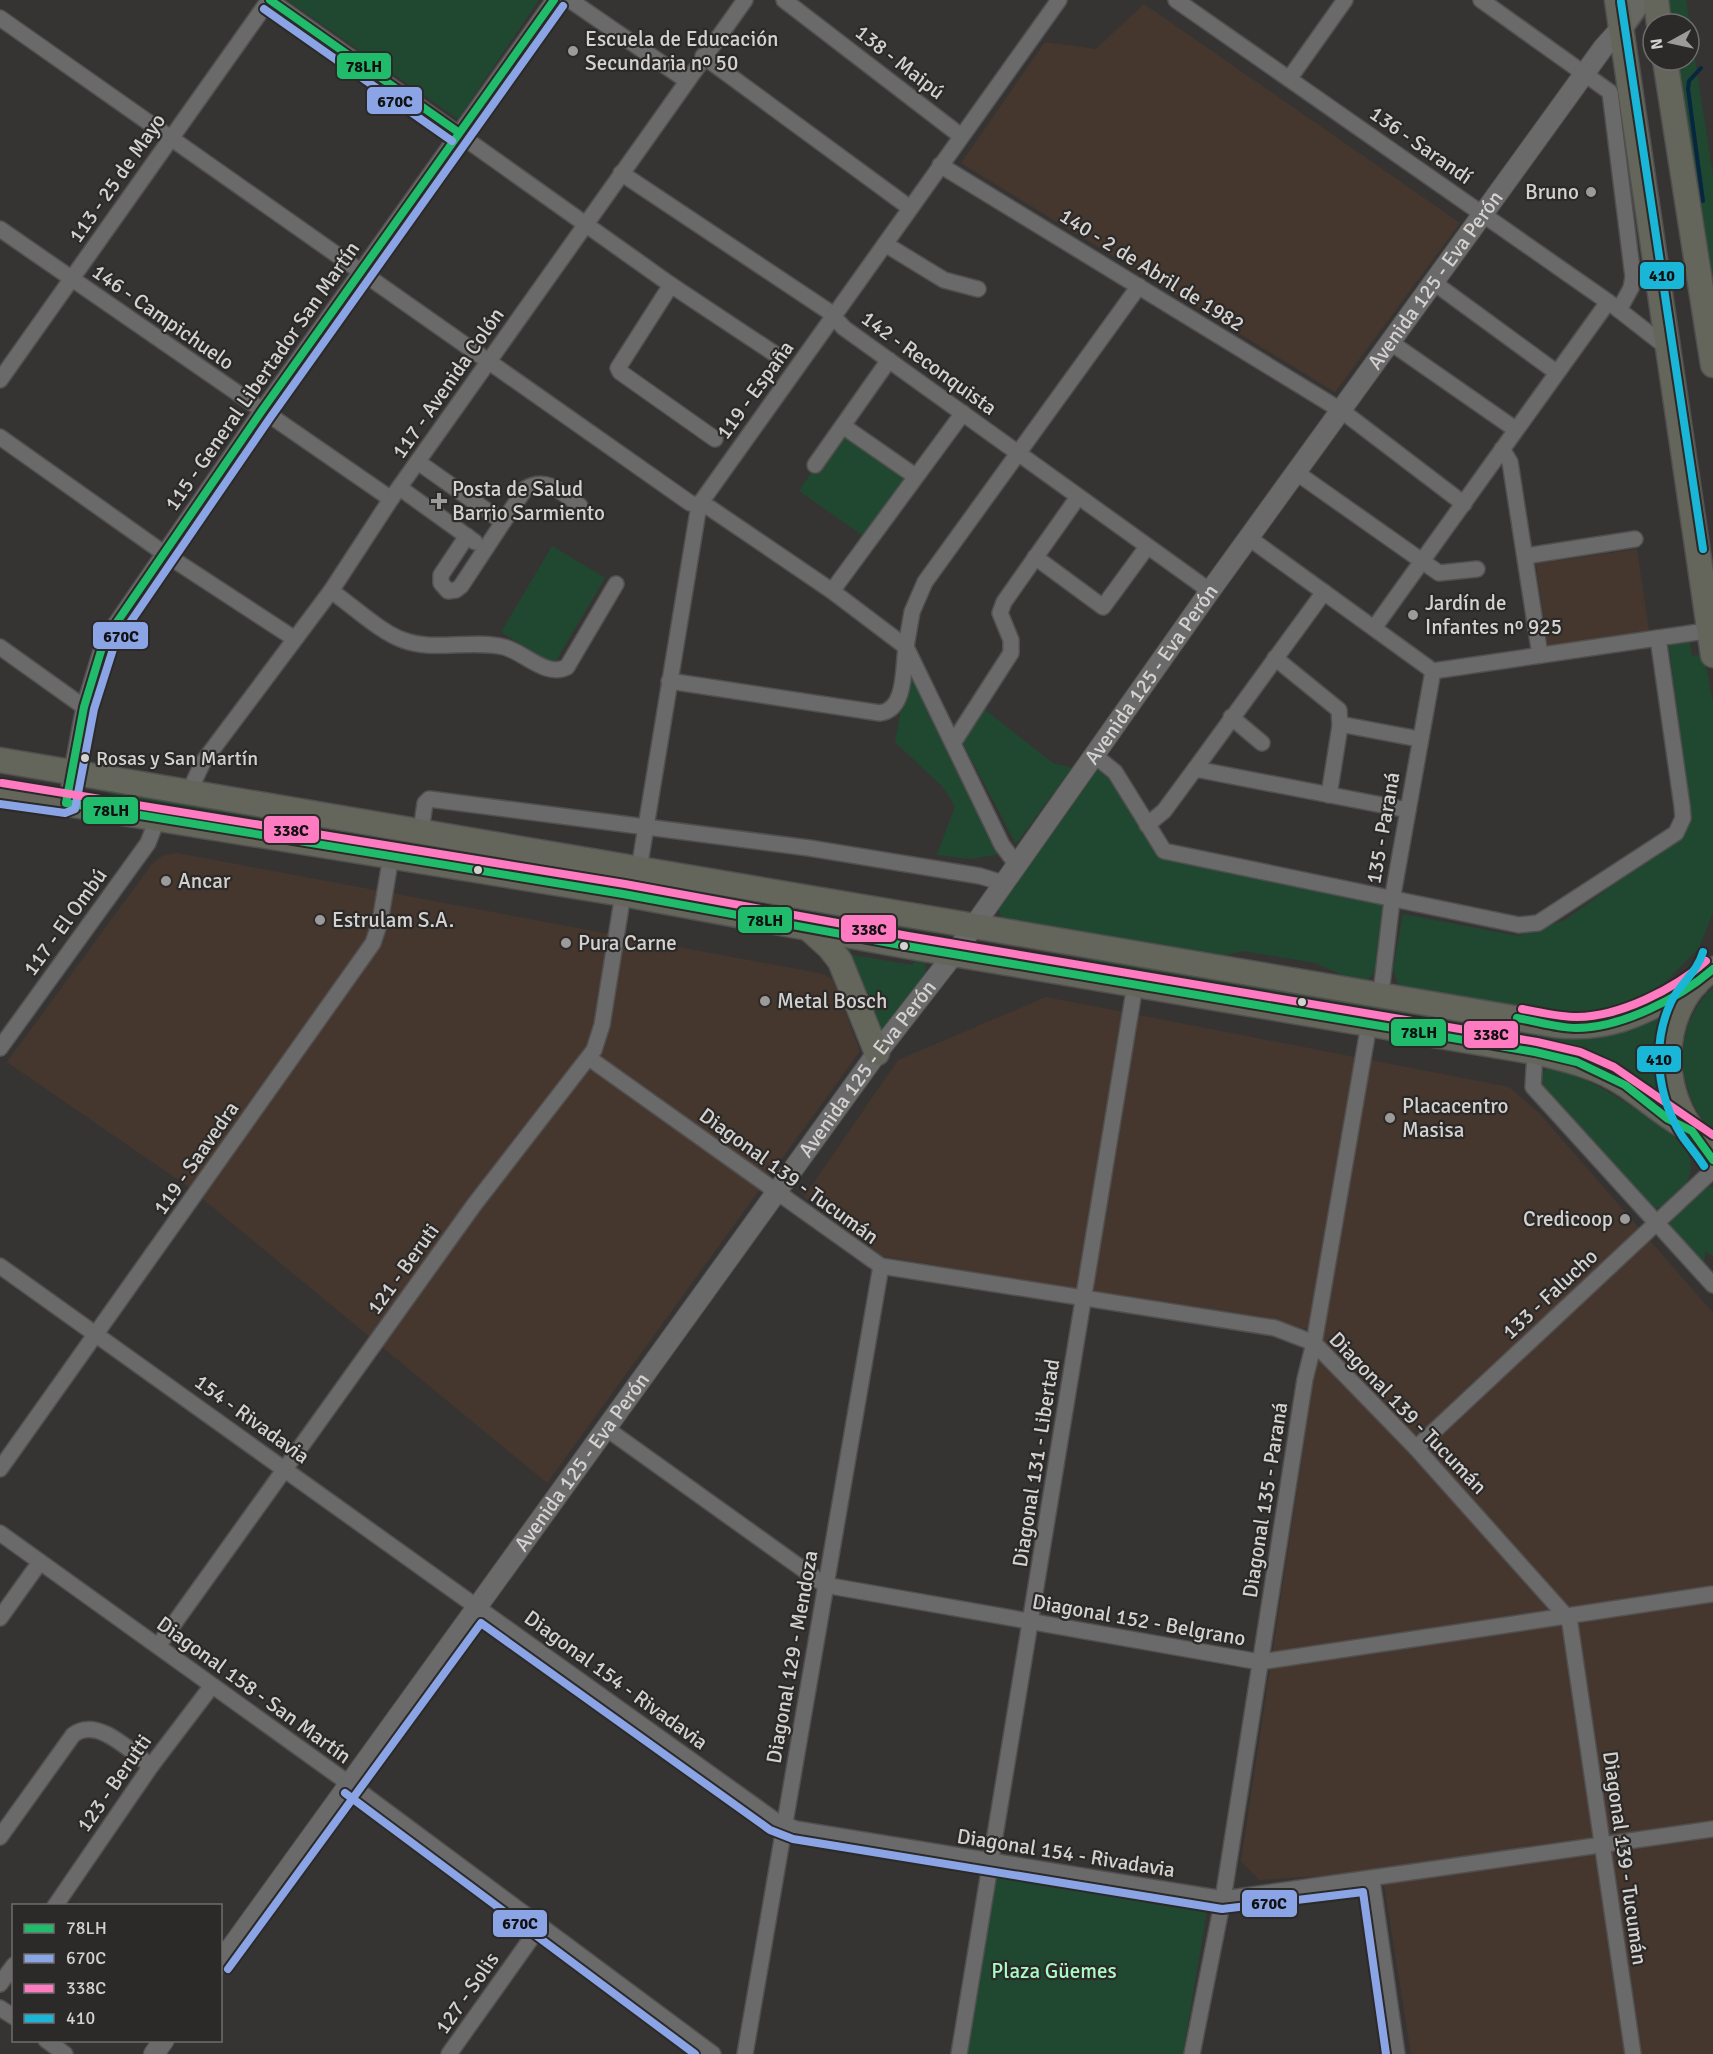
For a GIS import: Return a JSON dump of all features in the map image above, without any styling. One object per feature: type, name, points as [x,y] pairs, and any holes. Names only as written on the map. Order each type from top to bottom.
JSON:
[{"type":"main road","points":[[1617,0],[1713,655]]},
{"type":"main road","name":"Avenida 125 - Eva Perón","points":[[1620,29],[1641,0]]},
{"type":"main road","points":[[1667,72],[1713,365]]},
{"type":"main road","points":[[0,760],[973,927],[1381,993],[1555,1025],[1588,1028],[1608,1025],[1632,1017],[1707,970]]},
{"type":"main road","points":[[0,793],[158,816],[623,894],[954,954],[1534,1052],[1577,1062],[1609,1076],[1625,1085],[1705,1146]]},
{"type":"main road","points":[[808,928],[829,947],[840,961],[877,1053]]},
{"type":"main road","points":[[1705,1146],[1678,1105],[1671,1080],[1668,1054],[1672,1029],[1678,1013],[1707,970]]},
{"type":"street","points":[[269,0],[671,285],[775,354]]},
{"type":"street","name":"113 - 25 de Mayo","points":[[0,380],[269,0]]},
{"type":"street","name":"115 - General Libertador San Martín","points":[[66,803],[84,707],[100,648],[261,412],[554,0]]},
{"type":"street","points":[[570,0],[686,80]]},
{"type":"street","name":"117 - Avenida Colón","points":[[189,792],[202,762],[331,591],[418,462],[686,80],[745,0]]},
{"type":"street","name":"138 - Maipú","points":[[784,0],[961,136]]},
{"type":"street","name":"119 - España","points":[[639,868],[699,505],[1059,0]]},
{"type":"street","name":"136 - Sarandí","points":[[1176,0],[1463,200],[1482,216],[1613,306],[1669,348]]},
{"type":"street","points":[[1289,79],[1345,0]]},
{"type":"street","points":[[1374,628],[1556,372],[1631,288],[1632,277],[1612,102],[1606,87],[1481,0]]},
{"type":"street","points":[[0,18],[690,503],[710,508],[893,635],[906,648],[1002,845],[1017,865]]},
{"type":"street","name":"Avenida 125 - Eva Perón","points":[[222,1960],[479,1608],[877,1053],[954,954],[1210,591],[1433,282],[1585,73],[1620,29]]},
{"type":"street","points":[[703,56],[910,208]]},
{"type":"street","name":"140 - 2 de Abril de 1982","points":[[940,165],[1342,411],[1464,504]]},
{"type":"street","name":"142 - Reconquista","points":[[621,173],[828,311],[889,360],[1018,455],[1210,591]]},
{"type":"street","name":"146 - Campichuelo","points":[[0,229],[261,412],[485,549]]},
{"type":"street","points":[[885,244],[944,280],[978,289]]},
{"type":"street","points":[[1433,282],[1556,372]]},
{"type":"street","points":[[671,285],[618,368],[620,372],[715,439]]},
{"type":"street","points":[[669,681],[880,713],[889,712],[895,707],[912,612],[925,582],[1139,286]]},
{"type":"street","points":[[1390,342],[1515,429]]},
{"type":"street","points":[[815,465],[889,360]]},
{"type":"street","points":[[832,591],[963,413]]},
{"type":"street","points":[[843,426],[915,476]]},
{"type":"street","points":[[0,437],[165,554],[295,639]]},
{"type":"street","points":[[1502,448],[1510,462],[1540,655]]},
{"type":"street","points":[[418,462],[503,522]]},
{"type":"street","points":[[1297,472],[1422,562],[1445,574],[1477,569]]},
{"type":"street","points":[[467,536],[441,575],[441,583],[445,589],[456,590],[461,586],[525,489],[541,483],[551,485],[580,506]]},
{"type":"street","points":[[953,743],[1011,653],[1011,640],[1000,613],[1035,557],[1078,497]]},
{"type":"street","points":[[1249,538],[1433,672],[1710,630]]},
{"type":"street","points":[[1526,556],[1635,539]]},
{"type":"street","points":[[1035,557],[1103,607],[1147,547]]},
{"type":"street","points":[[331,591],[405,641],[485,643],[507,648],[550,670],[559,671],[567,667],[616,584]]},
{"type":"street","points":[[1147,825],[1164,811],[1324,592]]},
{"type":"street","points":[[1094,755],[1115,772],[1164,851],[1519,925],[1538,923],[1676,833],[1683,818],[1658,638]]},
{"type":"street","points":[[0,647],[84,707]]},
{"type":"street","points":[[1275,657],[1334,703],[1339,710],[1340,726],[1329,795]]},
{"type":"street","name":"135 - Paraná","points":[[1381,993],[1392,900],[1419,739],[1433,672]]},
{"type":"street","points":[[1231,717],[1262,743]]},
{"type":"street","points":[[1340,726],[1419,739]]},
{"type":"street","points":[[1195,769],[1408,810]]},
{"type":"street","points":[[421,831],[425,802],[429,799],[809,848],[980,876],[1003,883]]},
{"type":"street","name":"117 - El Ombú","points":[[0,1048],[148,843],[158,816]]},
{"type":"street","name":"119 - Saavedra","points":[[0,1469],[373,944],[380,922],[391,856]]},
{"type":"street","name":"121 - Beruti","points":[[158,1646],[474,1205],[589,1058],[602,1025],[623,894]]},
{"type":"street","name":"Diagonal 131 - Libertad","points":[[960,2054],[1135,985]]},
{"type":"street","name":"Diagonal 135 - Paraná","points":[[1192,2054],[1223,1899],[1305,1379],[1314,1343],[1370,1024]]},
{"type":"street","points":[[1534,1052],[1533,1087],[1713,1285]]},
{"type":"street","name":"Diagonal 139 - Tucumán","points":[[589,1058],[881,1266],[1275,1328],[1314,1343],[1416,1448],[1566,1616],[1570,1624],[1633,2054]]},
{"type":"street","name":"133 - Falucho","points":[[1416,1448],[1713,1170]]},
{"type":"street","name":"154 - Rivadavia","points":[[0,1266],[479,1608]]},
{"type":"street","name":"Diagonal 129 - Mendoza","points":[[745,2054],[881,1266]]},
{"type":"street","name":"Diagonal 152 - Belgrano","points":[[607,1429],[825,1585],[1260,1662],[1713,1594]]},
{"type":"street","name":"Diagonal 158 - San Martín","points":[[0,1533],[158,1646],[211,1687],[351,1785],[713,2054]]},
{"type":"street","points":[[0,1618],[40,1562]]},
{"type":"street","name":"Diagonal 154 - Rivadavia","points":[[479,1608],[785,1826],[1223,1899],[1372,1880],[1713,1829]]},
{"type":"street","name":"123 - Berutti","points":[[56,1904],[151,1766],[211,1687]]},
{"type":"street","points":[[0,1837],[73,1735],[80,1729],[88,1727],[96,1729],[151,1766]]},
{"type":"street","points":[[1372,1880],[1397,2054]]},
{"type":"street","name":"127 - Solis","points":[[449,2054],[540,1926]]},
{"type":"street","points":[[0,1984],[12,1968]]},
{"type":"street","points":[[49,2042],[65,2054]]},
{"type":"shaded area","points":[[1144,4],[1460,223],[1335,392],[961,163],[1045,42],[1096,49]]},
{"type":"shaded area","points":[[1637,549],[1649,631],[1548,646],[1536,564]]},
{"type":"shaded area","points":[[177,853],[823,974],[833,980],[860,1051],[547,1483],[187,1186],[7,1062],[152,864],[162,856]]},
{"type":"shaded area","points":[[1046,997],[1509,1087],[1539,1113],[1713,1313],[1713,2054],[1411,2054],[1382,1872],[1259,1880],[1241,1861],[1321,1331],[882,1256],[804,1197],[898,1060]]},
{"type":"green space","points":[[287,0],[539,0],[458,119]]},
{"type":"green space","points":[[1666,0],[1686,0],[1688,12],[1668,12]]},
{"type":"green space","points":[[1677,72],[1697,72],[1713,176],[1713,303]]},
{"type":"green space","points":[[843,426],[915,476],[869,540],[799,491]]},
{"type":"green space","points":[[552,546],[605,578],[554,664],[501,632]]},
{"type":"green space","points":[[1690,642],[1692,656],[1704,654],[1713,703],[1713,913],[1699,948],[1664,983],[1622,1007],[1565,1015],[1400,989],[1393,970],[1403,914],[1518,936],[1565,920],[1683,834],[1688,795],[1669,645]]},
{"type":"green space","points":[[909,665],[1001,854],[970,859],[937,855],[955,806],[942,786],[895,742]]},
{"type":"green space","points":[[984,709],[1053,763],[1072,768],[1016,844],[963,744]]},
{"type":"green space","points":[[1096,768],[1112,776],[1153,849],[1170,856],[1356,894],[1382,904],[1383,943],[1374,973],[1369,979],[1349,978],[1316,963],[1243,951],[1213,958],[1002,918],[996,905]]},
{"type":"green space","points":[[90,788],[906,926],[912,930],[906,932],[150,805]]},
{"type":"green space","points":[[995,946],[1076,959],[1117,960],[1554,1034],[1668,1009],[1660,1034],[1657,1059],[1660,1083],[1671,1107],[1578,1051],[1552,1043],[1000,951]]},
{"type":"green space","points":[[845,949],[850,949],[852,955],[912,965],[917,960],[925,962],[926,972],[883,1033],[877,1034]]},
{"type":"green space","points":[[1713,988],[1713,1133],[1691,1099],[1685,1080],[1683,1060],[1684,1040],[1690,1021],[1699,1004]]},
{"type":"green space","points":[[1550,1067],[1576,1075],[1609,1092],[1671,1134],[1682,1144],[1690,1157],[1690,1171],[1686,1184],[1670,1200],[1654,1208],[1541,1083],[1541,1073]]},
{"type":"green space","points":[[1705,1186],[1713,1187],[1713,1256],[1705,1251],[1704,1265],[1671,1227],[1670,1220]]},
{"type":"green space","name":"Plaza Güemes","points":[[985,1873],[1207,1911],[1183,2054],[954,2054]]},
{"type":"waterway","points":[[1697,72],[1689,81],[1688,89],[1703,201]]},
{"type":"transit line","name":"78LH","points":[[270,0],[458,132]]},
{"type":"transit line","name":"78LH","points":[[554,0],[261,412],[104,641],[84,707],[66,803],[623,894],[906,946],[1535,1052],[1577,1062],[1625,1085],[1668,1119],[1692,1131],[1713,1160]]},
{"type":"transit line","name":"410","points":[[1621,2],[1703,549]]},
{"type":"transit line","name":"670C","points":[[0,804],[65,813],[75,809],[94,709],[114,646],[270,418],[563,6]]},
{"type":"transit line","name":"670C","points":[[264,9],[452,141]]},
{"type":"transit line","name":"338C","points":[[2,783],[625,884],[908,936],[1537,1042],[1580,1052],[1614,1067],[1713,1135]]},
{"type":"transit line","name":"410","points":[[1703,952],[1697,966],[1671,1002],[1665,1018],[1659,1053],[1662,1087],[1667,1104],[1682,1136],[1704,1166]]},
{"type":"transit line","name":"338C","points":[[1522,1009],[1570,1017],[1611,1012],[1646,1000],[1663,991],[1706,961]]},
{"type":"transit line","name":"78LH","points":[[1517,1018],[1569,1028],[1612,1023],[1667,1000],[1713,969]]},
{"type":"transit line","name":"670C","points":[[228,1969],[481,1623],[770,1830],[793,1839],[1222,1909],[1363,1892],[1386,2054]]},
{"type":"transit line","name":"670C","points":[[345,1793],[695,2054]]},
{"type":"place","name":"Escuela de Educación Secundaria nº 50","points":[[573,51]]},
{"type":"place","name":"Bruno","points":[[1591,192]]},
{"type":"place","name":"Posta de Salud Barrio Sarmiento","points":[[439,501]]},
{"type":"place","name":"Jardín de Infantes nº 925","points":[[1413,615]]},
{"type":"place","name":"Rosas y San Martín","points":[[85,758]]},
{"type":"place","name":"Ancar","points":[[166,881]]},
{"type":"place","name":"Estrulam S.A.","points":[[320,920]]},
{"type":"place","name":"Pura Carne","points":[[566,943]]},
{"type":"place","name":"Metal Bosch","points":[[765,1001]]},
{"type":"place","name":"Placacentro Masisa","points":[[1390,1118]]},
{"type":"place","name":"Credicoop","points":[[1625,1219]]}]
